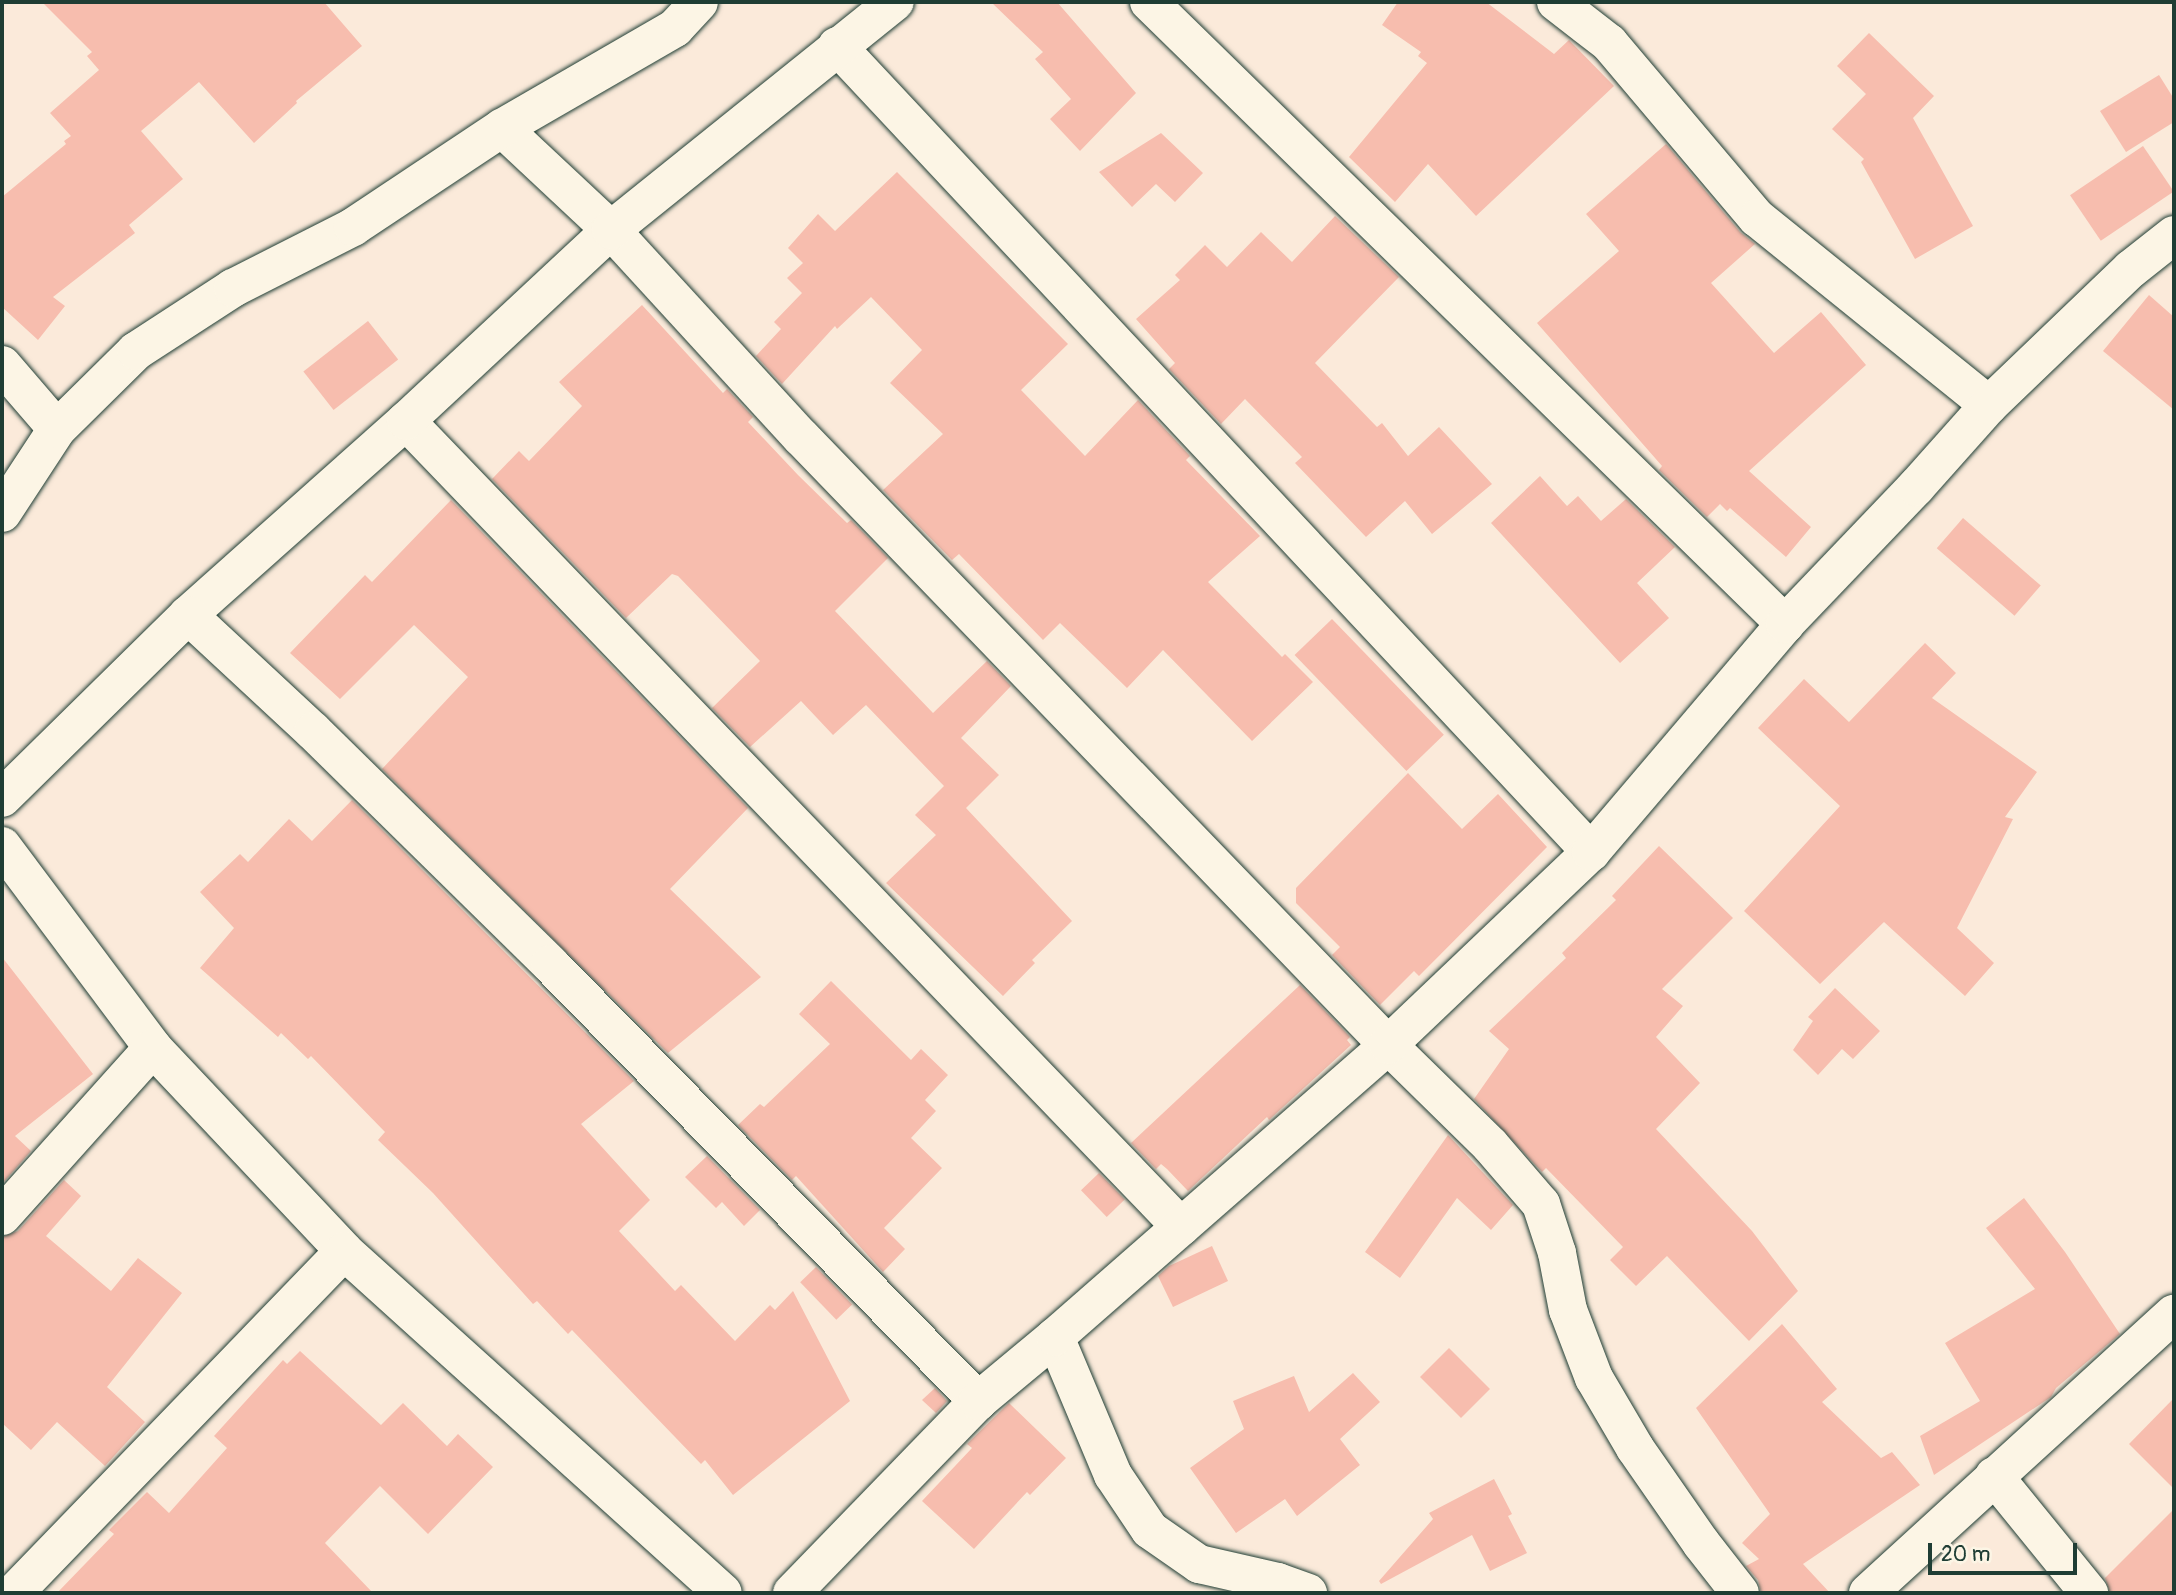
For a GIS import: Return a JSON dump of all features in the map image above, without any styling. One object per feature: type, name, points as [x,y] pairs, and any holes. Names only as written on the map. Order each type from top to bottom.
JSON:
[{"type":"street","points":[[2,513],[57,429],[136,351],[233,288],[353,228],[502,128],[675,28],[699,2]]},
{"type":"street","points":[[2,798],[188,615],[406,421],[611,230],[895,2]]},
{"type":"street","points":[[1149,2],[1785,624]]},
{"type":"street","points":[[1556,2],[1609,43],[1757,218],[1989,405]]},
{"type":"street","points":[[837,46],[1591,852]]},
{"type":"street","points":[[502,128],[611,230],[801,436],[1388,1045],[1490,1145],[1541,1204],[1557,1253],[1568,1310],[1594,1378],[1635,1448],[1700,1543],[1740,1593]]},
{"type":"street","points":[[792,1593],[978,1401],[1055,1337],[1388,1045],[1591,852],[1785,624],[1916,487],[1989,405],[2131,270],[2174,235]]},
{"type":"street","points":[[2,365],[57,429]]},
{"type":"street","points":[[406,421],[1181,1227]]},
{"type":"street","points":[[188,615],[323,741],[550,964],[978,1401]]},
{"type":"street","points":[[2,846],[153,1048],[344,1251],[723,1593]]},
{"type":"street","points":[[2,1216],[153,1048]]},
{"type":"street","points":[[14,1593],[344,1251]]},
{"type":"street","points":[[1868,1593],[2174,1314]]},
{"type":"street","points":[[1055,1337],[1113,1475],[1150,1530],[1199,1564],[1278,1582],[1308,1593]]},
{"type":"street","points":[[1994,1476],[2090,1593]]},
{"type":"building","points":[[42,2],[324,2],[362,46],[296,101],[297,103],[254,143],[199,82],[141,131],[183,179],[129,225],[135,233],[53,297],[65,306],[38,340],[2,307],[2,197],[66,144],[64,141],[71,136],[50,113],[99,70],[87,56],[92,52]]},
{"type":"building","points":[[991,2],[1057,2],[1136,93],[1080,151],[1050,119],[1071,99],[1035,59],[1043,52]]},
{"type":"building","points":[[1398,2],[1486,2],[1554,54],[1569,40],[1614,86],[1476,216],[1428,164],[1395,202],[1349,157],[1427,63],[1418,56],[1421,52],[1382,25]]},
{"type":"building","points":[[1869,33],[1934,96],[1913,118],[1973,226],[1915,259],[1861,162],[1864,159],[1832,129],[1866,94],[1837,66]]},
{"type":"building","points":[[2159,75],[2174,99],[2174,122],[2126,152],[2100,111]]},
{"type":"building","points":[[1161,133],[1203,173],[1175,202],[1156,184],[1132,207],[1099,172]]},
{"type":"building","points":[[1666,144],[1740,232],[1755,244],[1711,283],[1774,353],[1821,312],[1866,365],[1749,471],[1811,527],[1786,557],[1730,508],[1727,511],[1720,504],[1707,517],[1659,470],[1662,466],[1537,323],[1619,251],[1586,214]]},
{"type":"building","points":[[2143,146],[2174,192],[2101,241],[2070,195]]},
{"type":"building","points":[[897,172],[1068,344],[1021,390],[1085,456],[1138,400],[1190,456],[1186,460],[1260,536],[1208,582],[1282,657],[1285,654],[1313,682],[1252,741],[1163,650],[1127,688],[1060,623],[1043,640],[959,554],[952,560],[883,490],[943,434],[890,383],[922,350],[871,297],[837,329],[835,326],[782,384],[756,356],[781,329],[774,322],[802,293],[787,278],[803,263],[788,248],[818,214],[835,231]]},
{"type":"building","points":[[1335,216],[1399,277],[1315,363],[1377,427],[1382,423],[1408,456],[1439,427],[1492,484],[1432,534],[1405,501],[1366,537],[1295,463],[1302,457],[1245,399],[1221,424],[1169,369],[1175,363],[1136,319],[1180,280],[1175,275],[1205,245],[1227,267],[1261,232],[1292,262]]},
{"type":"building","points":[[2149,295],[2174,317],[2174,410],[2103,351]]},
{"type":"building","points":[[642,305],[723,393],[727,389],[753,417],[748,422],[798,475],[847,523],[851,520],[888,558],[835,611],[933,713],[987,661],[1011,686],[961,738],[999,775],[966,808],[1072,921],[1032,960],[1035,963],[1003,996],[886,883],[936,835],[915,815],[944,786],[866,705],[833,735],[801,701],[750,747],[712,708],[760,661],[678,576],[672,574],[626,618],[492,479],[519,451],[529,461],[582,406],[559,382]]},
{"type":"building","points":[[368,321],[398,360],[334,410],[303,371]]},
{"type":"building","points":[[1540,476],[1567,506],[1578,496],[1601,521],[1626,499],[1675,547],[1637,583],[1669,618],[1620,663],[1491,523]]},
{"type":"building","points":[[451,500],[748,808],[670,889],[761,977],[668,1053],[382,769],[468,677],[414,625],[340,699],[290,653],[365,575],[372,582]]},
{"type":"building","points":[[1963,518],[2041,586],[2014,616],[1937,548]]},
{"type":"building","points":[[1332,619],[1444,735],[1406,771],[1295,655]]},
{"type":"building","points":[[1925,643],[1956,673],[1932,698],[2037,772],[2005,817],[2013,819],[1957,928],[1994,963],[1965,996],[1884,922],[1820,984],[1744,911],[1840,806],[1758,728],[1804,679],[1849,722]]},
{"type":"building","points":[[1408,773],[1462,829],[1498,794],[1547,847],[1419,976],[1414,971],[1380,1005],[1332,955],[1340,947],[1296,903],[1296,888]]},
{"type":"building","points":[[352,800],[634,1081],[581,1124],[650,1200],[619,1231],[675,1291],[681,1285],[735,1341],[770,1305],[775,1310],[793,1291],[850,1401],[733,1495],[705,1460],[701,1464],[572,1330],[568,1334],[537,1301],[533,1304],[433,1193],[378,1140],[385,1132],[311,1056],[308,1059],[281,1033],[278,1037],[200,968],[234,928],[200,892],[240,854],[248,862],[289,819],[312,841]]},
{"type":"building","points":[[1659,846],[1733,918],[1662,989],[1683,1006],[1656,1037],[1700,1083],[1656,1129],[1752,1231],[1798,1291],[1749,1341],[1667,1256],[1636,1286],[1610,1260],[1623,1247],[1546,1168],[1542,1172],[1474,1099],[1509,1049],[1489,1031],[1566,958],[1562,953],[1616,900],[1612,896]]},
{"type":"building","points":[[2,957],[93,1074],[15,1136],[31,1151],[2,1184]]},
{"type":"building","points":[[831,981],[911,1060],[921,1049],[948,1075],[925,1100],[936,1111],[911,1138],[942,1168],[884,1228],[905,1249],[883,1272],[796,1176],[792,1180],[738,1125],[760,1104],[764,1107],[830,1044],[799,1014]]},
{"type":"building","points":[[1300,985],[1350,1037],[1347,1040],[1351,1045],[1269,1120],[1267,1117],[1188,1191],[1161,1164],[1156,1169],[1131,1143]]},
{"type":"building","points":[[1835,988],[1880,1031],[1853,1059],[1842,1049],[1818,1075],[1793,1050],[1813,1021],[1808,1017]]},
{"type":"building","points":[[1448,1135],[1513,1205],[1491,1230],[1457,1198],[1400,1278],[1365,1252]]},
{"type":"building","points":[[707,1156],[760,1210],[744,1226],[722,1202],[716,1208],[685,1177]]},
{"type":"building","points":[[1099,1173],[1125,1200],[1107,1217],[1081,1190]]},
{"type":"building","points":[[64,1180],[81,1196],[46,1236],[111,1291],[138,1258],[182,1293],[107,1387],[145,1422],[105,1466],[57,1422],[31,1450],[2,1423],[2,1237],[18,1231]]},
{"type":"building","points":[[2024,1198],[2065,1252],[2120,1334],[2056,1388],[2051,1397],[1934,1475],[1920,1436],[1980,1401],[1945,1343],[2035,1289],[1986,1228]]},
{"type":"building","points":[[1212,1246],[1228,1281],[1173,1307],[1158,1276],[1169,1266]]},
{"type":"building","points":[[816,1267],[852,1304],[836,1320],[800,1282]]},
{"type":"building","points":[[1782,1324],[1837,1389],[1822,1402],[1881,1458],[1892,1452],[1920,1485],[1803,1564],[1830,1593],[1761,1593],[1758,1580],[1746,1566],[1759,1559],[1742,1543],[1770,1514],[1696,1408]]},
{"type":"building","points":[[1449,1348],[1490,1389],[1461,1418],[1420,1377]]},
{"type":"building","points":[[300,1351],[381,1425],[403,1403],[447,1446],[458,1434],[493,1467],[428,1534],[380,1486],[325,1543],[373,1593],[57,1593],[114,1534],[109,1530],[147,1492],[169,1513],[227,1448],[214,1436],[283,1360],[287,1364]]},
{"type":"building","points":[[1353,1373],[1380,1402],[1340,1439],[1360,1465],[1297,1516],[1285,1499],[1236,1533],[1190,1468],[1244,1429],[1233,1401],[1294,1376],[1309,1412]]},
{"type":"building","points":[[935,1388],[947,1401],[936,1413],[922,1400]]},
{"type":"building","points":[[2174,1398],[2174,1489],[2129,1444]]},
{"type":"building","points":[[1009,1403],[1066,1458],[1030,1495],[1027,1492],[974,1549],[922,1501],[972,1448],[967,1444]]},
{"type":"building","points":[[1494,1479],[1512,1514],[1508,1516],[1527,1553],[1490,1571],[1472,1535],[1381,1584],[1379,1581],[1433,1519],[1429,1513]]},
{"type":"building","points":[[2174,1509],[2174,1593],[2110,1593],[2105,1578]]}]
